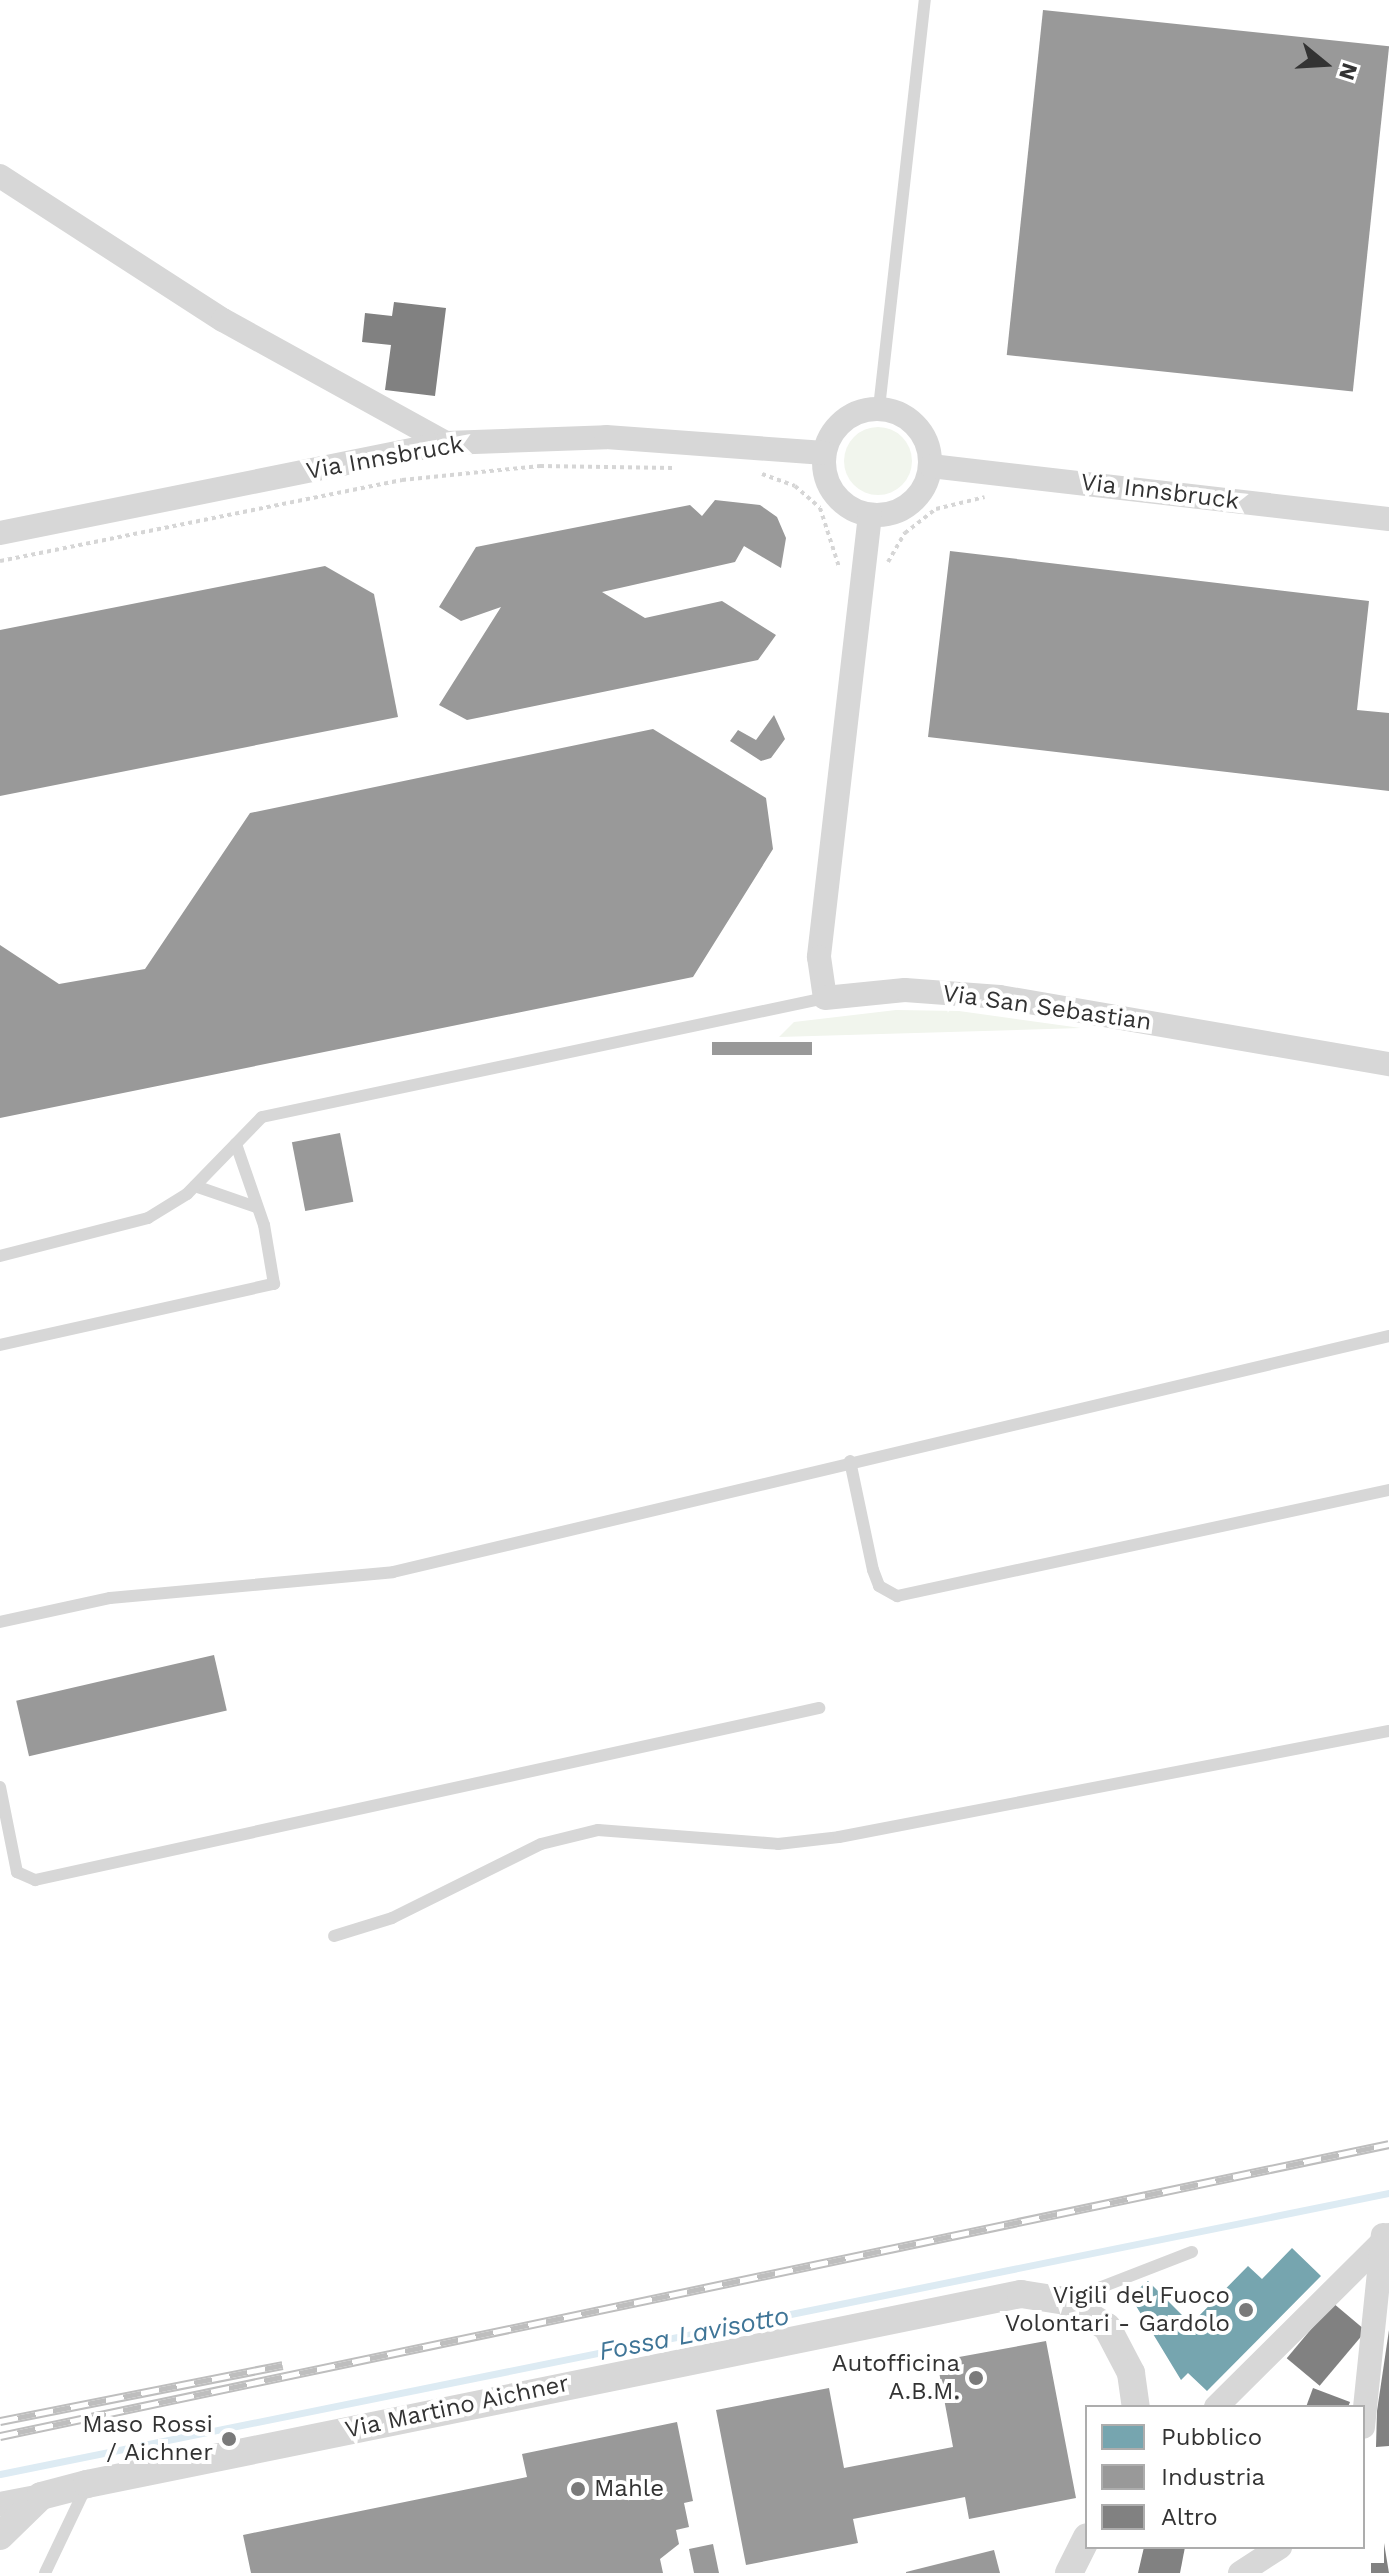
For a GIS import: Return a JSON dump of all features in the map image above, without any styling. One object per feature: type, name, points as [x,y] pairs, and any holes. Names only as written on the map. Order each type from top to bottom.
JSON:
[{"type":"street","points":[[0,176],[223,320],[446,443]]},
{"type":"street","points":[[879,408],[917,426],[931,466],[910,503],[870,515],[834,493],[824,453],[849,415],[879,408]]},
{"type":"street","name":"Via Innsbruck","points":[[0,533],[446,443],[606,437],[824,453]]},
{"type":"street","name":"Via Innsbruck","points":[[931,466],[1389,519]]},
{"type":"street","points":[[825,998],[819,957],[870,515]]},
{"type":"street","name":"Via San Sebastian","points":[[825,998],[905,990],[1000,997],[1389,1064]]},
{"type":"street","points":[[1218,2405],[1386,2235]]},
{"type":"street","points":[[1365,2410],[1386,2235]]},
{"type":"street","name":"Via Martino Aichner","points":[[0,2504],[960,2303],[1021,2294],[1065,2301],[1107,2327],[1122,2349],[1136,2405]]},
{"type":"street","points":[[0,2536],[41,2496]]},
{"type":"street","points":[[1069,2573],[1085,2541]]},
{"type":"street","points":[[1240,2573],[1277,2549]]},
{"type":"lane","points":[[879,408],[925,0]]},
{"type":"lane","name":"Via San Sebastian","points":[[0,1256],[148,1218],[195,1186],[262,1117],[705,1026],[825,998]]},
{"type":"lane","points":[[0,1345],[274,1284],[256,1207],[236,1144]]},
{"type":"lane","points":[[195,1186],[256,1207]]},
{"type":"lane","points":[[0,1622],[110,1598],[393,1572],[850,1461],[1389,1336]]},
{"type":"lane","points":[[850,1461],[873,1570],[879,1586],[897,1596],[1389,1490]]},
{"type":"lane","points":[[0,1787],[17,1872],[35,1880],[819,1708]]},
{"type":"lane","points":[[334,1936],[392,1918],[541,1844],[598,1830],[778,1844],[839,1837],[1389,1731]]},
{"type":"lane","points":[[1065,2301],[1192,2252]]},
{"type":"lane","points":[[45,2573],[87,2484]]},
{"type":"path","points":[[0,561],[402,480],[540,466],[680,468]]},
{"type":"path","points":[[747,472],[795,486],[820,508],[840,575]]},
{"type":"path","points":[[885,572],[905,533],[936,509],[997,497]]},
{"type":"shaded area","points":[[878,427],[891,429],[902,437],[910,448],[910,474],[902,485],[891,493],[878,495],[865,493],[854,485],[846,474],[844,461],[846,448],[854,437],[865,429]]},
{"type":"shaded area","points":[[896,1010],[959,1011],[1081,1028],[779,1037],[794,1022]]},
{"type":"building: Pubblico","name":"Vigili del Fuoco Volontari - Gardolo","points":[[1292,2248],[1321,2276],[1207,2391],[1188,2373],[1181,2380],[1130,2296],[1148,2281],[1191,2324],[1248,2266],[1262,2279]]},
{"type":"building: Industria","points":[[1043,10],[1389,46],[1353,391],[1007,355]]},
{"type":"building: Industria","points":[[715,500],[760,505],[777,517],[786,538],[781,568],[744,546],[735,562],[602,592],[645,618],[722,601],[776,635],[758,660],[467,720],[439,705],[501,607],[461,621],[439,607],[476,547],[690,505],[702,516]]},
{"type":"building: Industria","points":[[950,551],[1369,601],[1357,710],[1389,713],[1389,791],[928,737]]},
{"type":"building: Industria","points":[[325,566],[374,594],[398,717],[0,796],[0,630]]},
{"type":"building: Industria","points":[[774,715],[785,739],[771,758],[761,761],[730,741],[738,730],[756,740]]},
{"type":"building: Industria","points":[[653,729],[766,798],[773,849],[693,977],[0,1118],[0,945],[59,984],[145,969],[250,813]]},
{"type":"building: Industria","points":[[712,1042],[812,1042],[812,1055],[712,1055]]},
{"type":"building: Industria","points":[[340,1133],[353,1202],[305,1211],[292,1142]]},
{"type":"building: Industria","points":[[214,1655],[227,1711],[29,1756],[16,1701]]},
{"type":"building: Industria","points":[[1046,2341],[1076,2498],[969,2519],[965,2497],[853,2519],[858,2543],[746,2565],[716,2410],[829,2388],[844,2468],[953,2447],[937,2361]]},
{"type":"building: Industria","name":"Mahle","points":[[677,2422],[693,2501],[684,2503],[689,2527],[676,2530],[679,2544],[660,2559],[663,2573],[251,2573],[243,2535],[527,2477],[522,2454]]},
{"type":"building: Industria","points":[[713,2544],[719,2573],[694,2573],[689,2549]]},
{"type":"building: Industria","points":[[994,2550],[1000,2573],[906,2573],[906,2572]]},
{"type":"building: Altro","points":[[394,302],[446,308],[435,396],[385,390],[391,345],[362,342],[365,313],[392,316]]},
{"type":"building: Altro","points":[[1333,2303],[1366,2331],[1320,2386],[1287,2358]]},
{"type":"building: Altro","points":[[1389,2330],[1389,2446],[1376,2447],[1377,2411]]},
{"type":"building: Altro","points":[[1313,2388],[1350,2402],[1349,2405],[1307,2405]]},
{"type":"building: Altro","points":[[1384,2543],[1389,2573],[1371,2573],[1371,2563],[1384,2563]]},
{"type":"building: Altro","points":[[1144,2549],[1185,2549],[1180,2573],[1138,2573]]},
{"type":"waterway","name":"Fossa Lavisotto","points":[[0,2474],[1389,2193]]},
{"type":"railway","points":[[0,2436],[1389,2144]]},
{"type":"railway","points":[[0,2421],[282,2365]]},
{"type":"place","name":"Vigili del Fuoco Volontari - Gardolo","points":[[1246,2310]]},
{"type":"place","name":"Autofficina A.B.M.","points":[[976,2378]]},
{"type":"place","name":"Maso Rossi / Aichner","points":[[229,2439]]},
{"type":"place","name":"Mahle","points":[[578,2489]]}]
